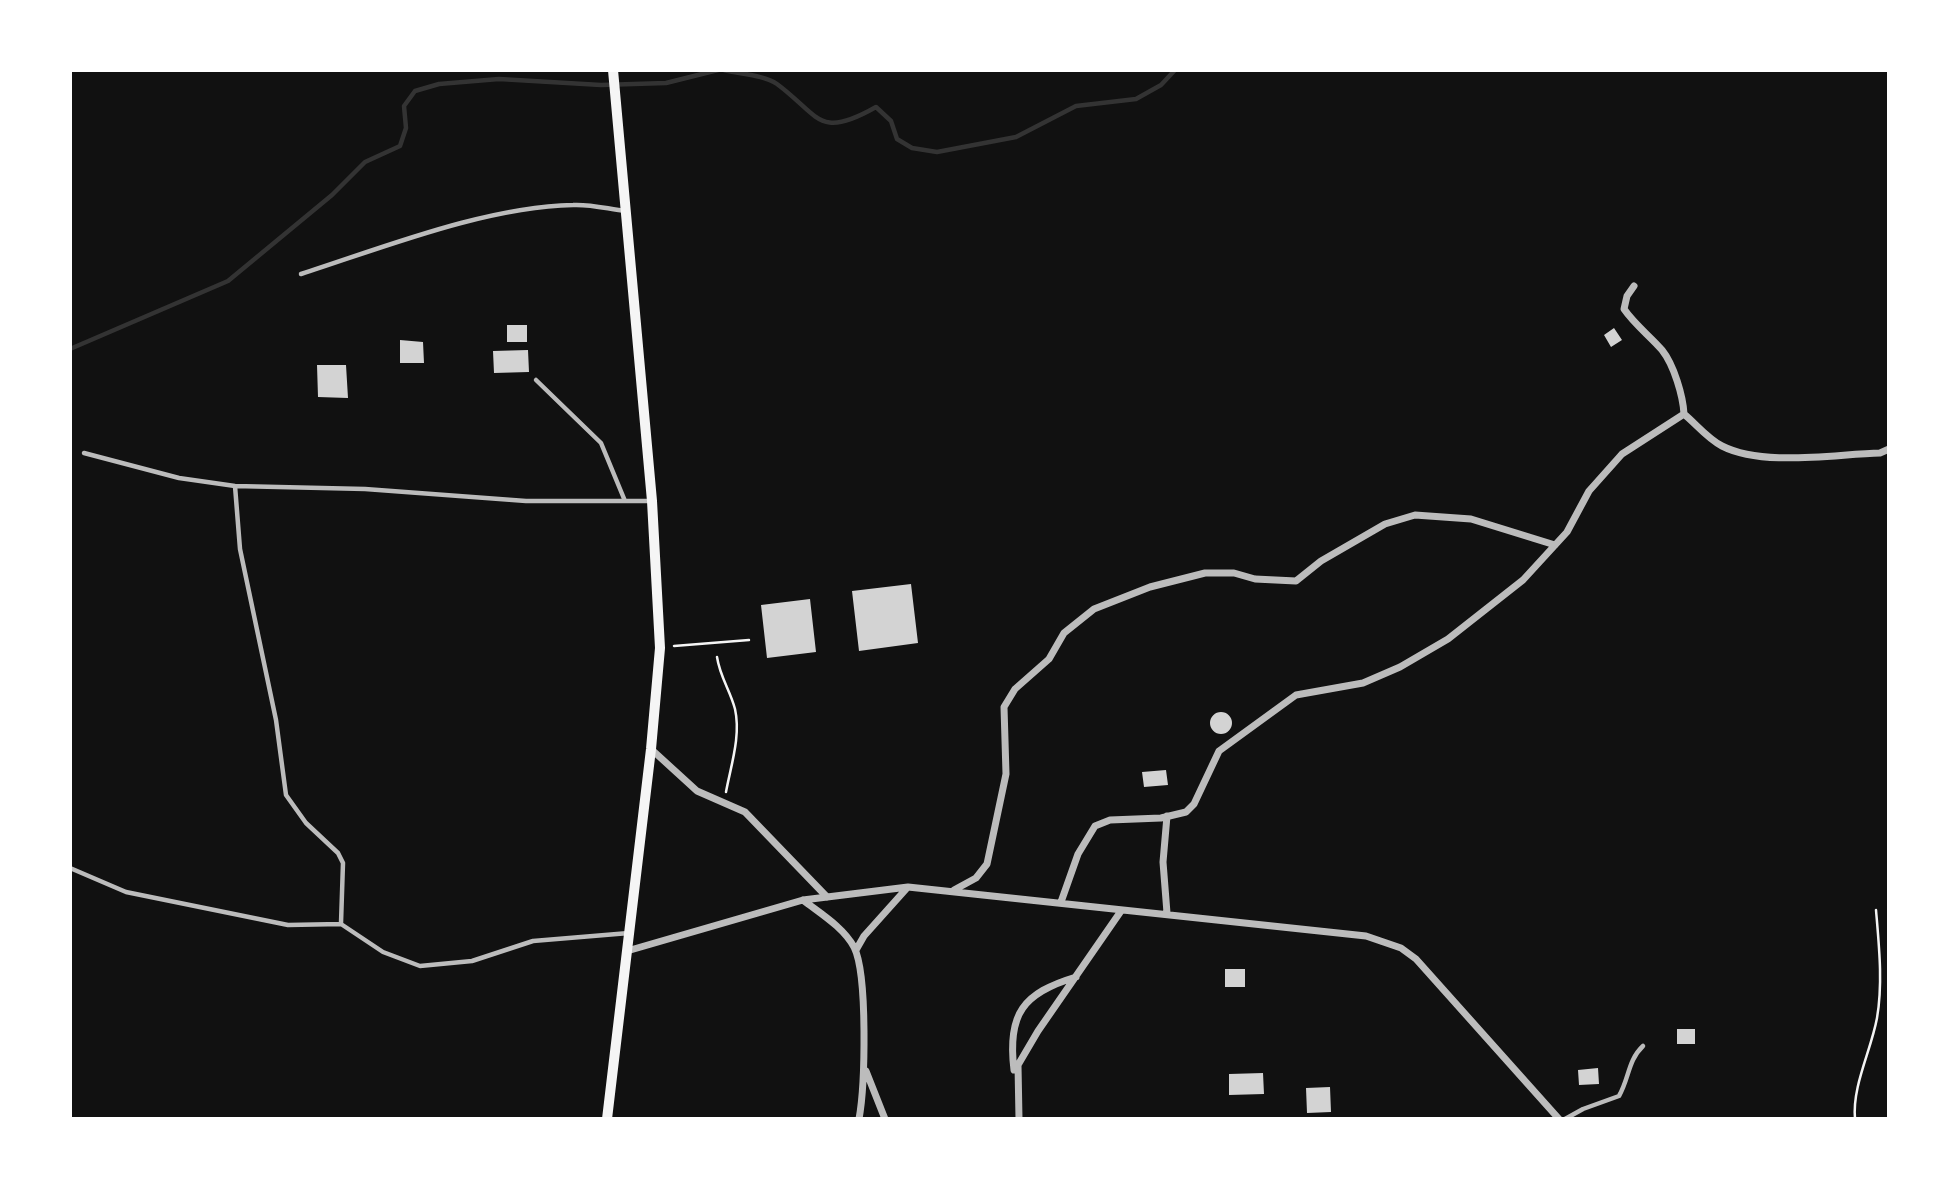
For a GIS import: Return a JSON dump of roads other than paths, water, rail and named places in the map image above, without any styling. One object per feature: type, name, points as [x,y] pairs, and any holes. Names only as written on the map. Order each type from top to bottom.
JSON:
[{"type":"main road","points":[[609,1116],[652,749],[660,648],[652,501],[613,70]]},
{"type":"street","points":[[1634,286],[1627,296],[1624,309],[1632,322],[1664,352],[1684,399],[1684,414],[1721,446],[1774,457],[1880,453],[1889,449]]},
{"type":"street","points":[[1061,902],[1078,854],[1095,826],[1110,820],[1186,812],[1194,804],[1219,751],[1296,695],[1363,683],[1400,667],[1436,646],[1523,580],[1567,532],[1600,476],[1622,454],[1684,414]]},
{"type":"street","points":[[953,890],[976,878],[987,864],[1006,774],[1004,707],[1015,689],[1049,659],[1064,633],[1094,608],[1150,587],[1205,573],[1234,573],[1255,579],[1296,580],[1321,561],[1385,524],[1415,515],[1471,519],[1555,545]]},
{"type":"street","points":[[652,749],[698,791],[746,812],[827,897]]},
{"type":"street","points":[[1167,816],[1163,862],[1167,914]]},
{"type":"street","points":[[859,1119],[865,1070],[856,950],[864,936],[908,887]]},
{"type":"street","points":[[627,951],[803,900],[908,887],[1366,936],[1401,948],[1416,959],[1559,1119]]},
{"type":"street","points":[[803,900],[835,924],[856,950]]},
{"type":"street","points":[[1017,1088],[1018,1065],[1026,1051],[1121,911]]},
{"type":"street","points":[[1019,1119],[1011,1047],[1014,1026],[1024,1005],[1044,987],[1077,977]]},
{"type":"street","points":[[865,1070],[885,1119]]},
{"type":"lane","points":[[302,274],[440,229],[536,208],[593,205],[627,211]]},
{"type":"lane","points":[[536,380],[601,443],[625,501]]},
{"type":"lane","points":[[84,453],[179,478],[235,486],[365,489],[526,501],[652,501]]},
{"type":"lane","points":[[235,486],[240,549],[276,720],[286,795],[290,805],[325,839],[343,863],[341,923]]},
{"type":"lane","points":[[70,868],[126,892],[288,925],[341,923],[383,952],[420,966],[472,961],[533,941],[630,932]]},
{"type":"lane","points":[[1565,1119],[1583,1109],[1619,1096],[1626,1083],[1633,1055],[1643,1046]]},
{"type":"waterway","points":[[70,349],[228,281],[332,195],[365,162],[400,146],[406,128],[404,106],[415,91],[439,84],[499,79],[601,85],[666,83],[718,70]]},
{"type":"waterway","points":[[724,70],[772,81],[812,114],[831,123],[857,117],[876,107],[891,121],[897,139],[912,148],[937,152],[1016,137],[1076,106],[1136,99],[1161,85],[1175,70]]}]
